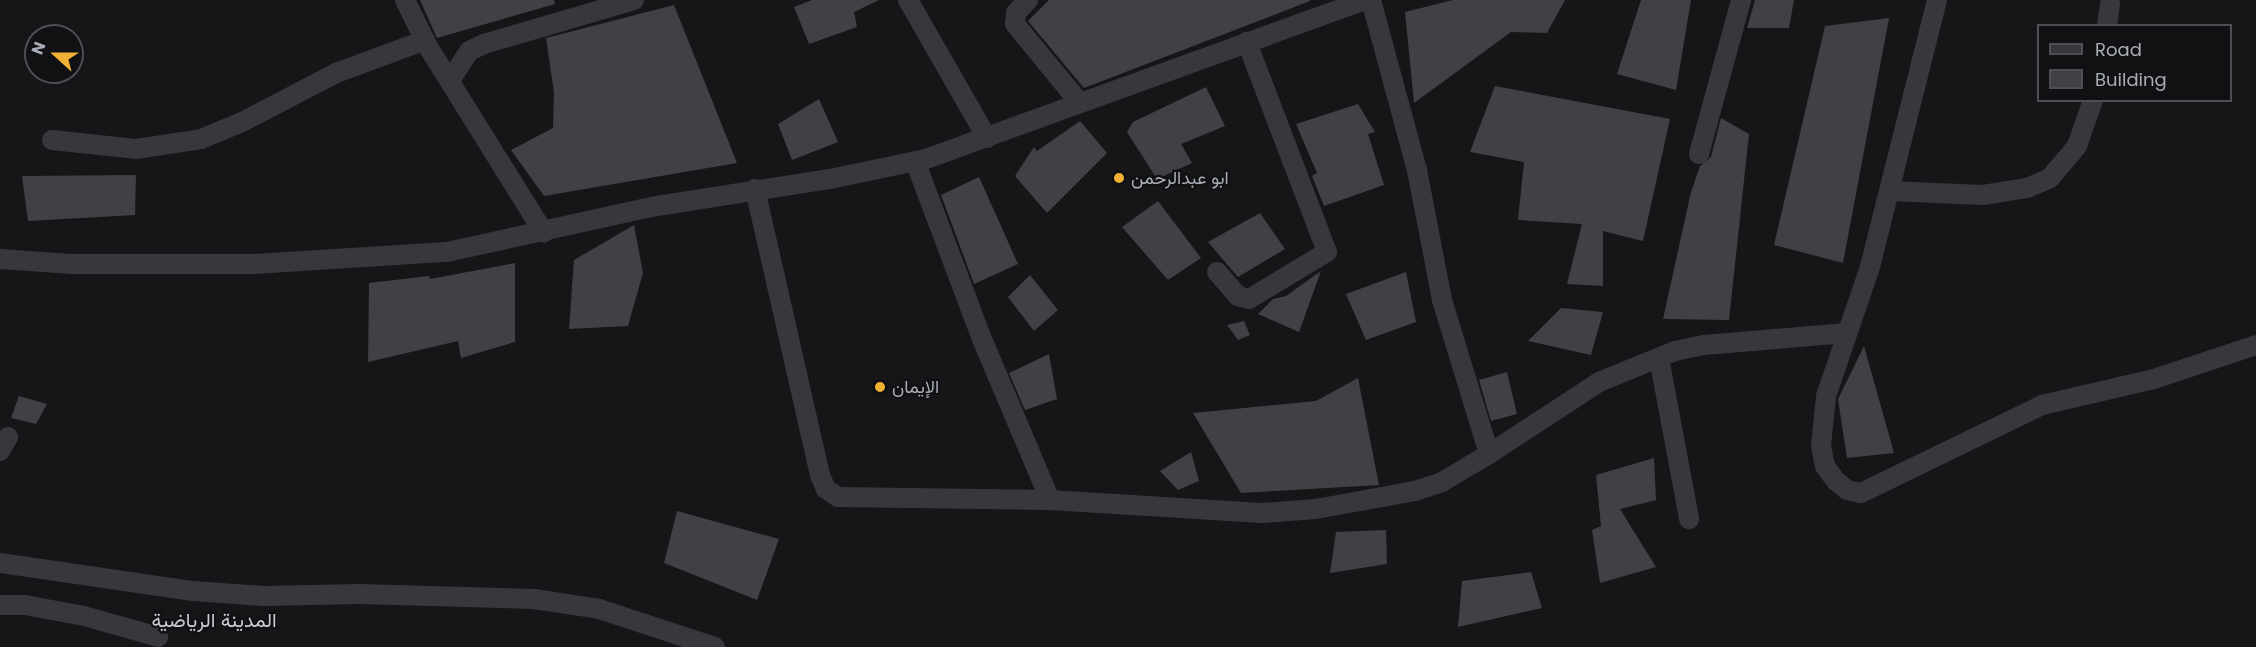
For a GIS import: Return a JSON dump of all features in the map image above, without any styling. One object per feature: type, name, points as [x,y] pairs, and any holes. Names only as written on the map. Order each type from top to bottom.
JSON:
[{"type":"street","points":[[405,0],[425,40],[544,233]]},
{"type":"street","points":[[451,79],[469,51],[484,44],[633,0]]},
{"type":"street","points":[[908,0],[987,138]]},
{"type":"street","points":[[1028,0],[1016,13],[1015,24],[1080,103]]},
{"type":"street","points":[[0,259],[72,264],[275,263],[447,252],[544,233],[657,206],[830,179],[915,161],[987,138],[1247,42],[1343,3],[1368,0],[1417,170],[1442,300],[1489,454]]},
{"type":"street","points":[[1699,154],[1742,0]]},
{"type":"street","points":[[1937,0],[1870,267],[1826,396],[1821,446],[1825,466],[1836,481],[1847,490],[1861,493],[2042,405],[2154,379],[2256,345]]},
{"type":"street","points":[[2107,24],[2110,4]]},
{"type":"street","points":[[52,140],[136,149],[201,139],[242,122],[336,73],[425,40]]},
{"type":"street","points":[[1217,272],[1238,296],[1249,299],[1327,252],[1247,42]]},
{"type":"street","points":[[1890,191],[1983,195],[2027,188],[2050,178],[2077,146],[2092,102]]},
{"type":"street","points":[[915,161],[982,339],[1050,500]]},
{"type":"street","points":[[755,189],[820,475],[826,489],[844,498],[1050,500],[1206,513],[1316,508],[1424,488],[1442,482],[1599,382],[1659,358],[1704,345],[1846,333]]},
{"type":"street","points":[[1659,358],[1689,519]]},
{"type":"street","points":[[0,563],[193,591],[264,596],[359,594],[534,599],[599,609],[715,647]]},
{"type":"street","points":[[0,605],[25,605],[84,616],[158,637]]},
{"type":"building","points":[[420,0],[554,0],[555,4],[437,38]]},
{"type":"building","points":[[812,0],[879,0],[854,12],[857,27],[809,44],[794,7]]},
{"type":"building","points":[[1049,0],[1310,1],[1084,88],[1028,21]]},
{"type":"building","points":[[1453,0],[1565,0],[1547,33],[1511,32],[1414,103],[1405,12]]},
{"type":"building","points":[[1641,0],[1691,0],[1676,90],[1617,74]]},
{"type":"building","points":[[1755,0],[1794,0],[1789,28],[1747,28]]},
{"type":"building","points":[[674,5],[737,163],[544,196],[511,150],[553,128],[554,93],[546,38]]},
{"type":"building","points":[[1889,18],[1843,263],[1774,245],[1825,26]]},
{"type":"building","points":[[1495,86],[1670,119],[1643,241],[1603,231],[1603,286],[1567,284],[1582,224],[1518,220],[1524,162],[1470,152]]},
{"type":"building","points":[[1206,87],[1225,126],[1181,144],[1192,163],[1157,179],[1127,132],[1133,122]]},
{"type":"building","points":[[819,99],[838,142],[792,160],[778,124]]},
{"type":"building","points":[[1358,104],[1375,132],[1368,134],[1384,185],[1324,206],[1312,176],[1317,173],[1296,124]]},
{"type":"building","points":[[1721,118],[1749,134],[1729,320],[1663,319],[1691,192],[1700,166],[1711,157]]},
{"type":"building","points":[[1080,121],[1107,153],[1047,213],[1015,176],[1034,147],[1037,151]]},
{"type":"building","points":[[136,175],[135,215],[28,221],[22,176]]},
{"type":"building","points":[[979,177],[1018,264],[974,284],[941,195]]},
{"type":"building","points":[[1158,201],[1201,258],[1168,280],[1122,227]]},
{"type":"building","points":[[1260,213],[1285,249],[1238,277],[1208,242]]},
{"type":"building","points":[[634,225],[643,273],[628,326],[569,329],[574,260]]},
{"type":"building","points":[[515,263],[515,342],[461,358],[458,341],[368,362],[369,283],[429,276],[430,279]]},
{"type":"building","points":[[1321,271],[1299,332],[1258,314],[1273,299],[1286,296]]},
{"type":"building","points":[[1406,272],[1416,322],[1366,340],[1346,294]]},
{"type":"building","points":[[1030,275],[1058,310],[1034,331],[1008,297]]},
{"type":"building","points":[[1561,308],[1603,312],[1591,355],[1528,341]]},
{"type":"building","points":[[1244,321],[1250,335],[1238,340],[1227,325]]},
{"type":"building","points":[[1864,346],[1894,453],[1847,458],[1838,399]]},
{"type":"building","points":[[1049,354],[1057,399],[1025,410],[1009,373]]},
{"type":"building","points":[[1507,372],[1517,414],[1491,421],[1479,380]]},
{"type":"building","points":[[1358,378],[1379,485],[1241,493],[1193,413],[1316,401]]},
{"type":"building","points":[[19,396],[47,404],[36,424],[11,418]]},
{"type":"building","points":[[1191,452],[1199,481],[1178,490],[1160,471]]},
{"type":"building","points":[[1654,458],[1656,500],[1620,509],[1656,567],[1600,583],[1592,530],[1601,526],[1596,475]]},
{"type":"building","points":[[677,511],[779,539],[757,600],[664,563]]},
{"type":"building","points":[[1386,530],[1387,564],[1330,573],[1336,532]]},
{"type":"building","points":[[1531,572],[1542,608],[1458,627],[1462,581]]},
{"type":"place","name":"ابو عبدالرحمن","points":[[1119,178]]},
{"type":"place","name":"الإيمان","points":[[880,387]]},
{"type":"district","name":"المدينة الرياضية","points":[[214,620]]}]
